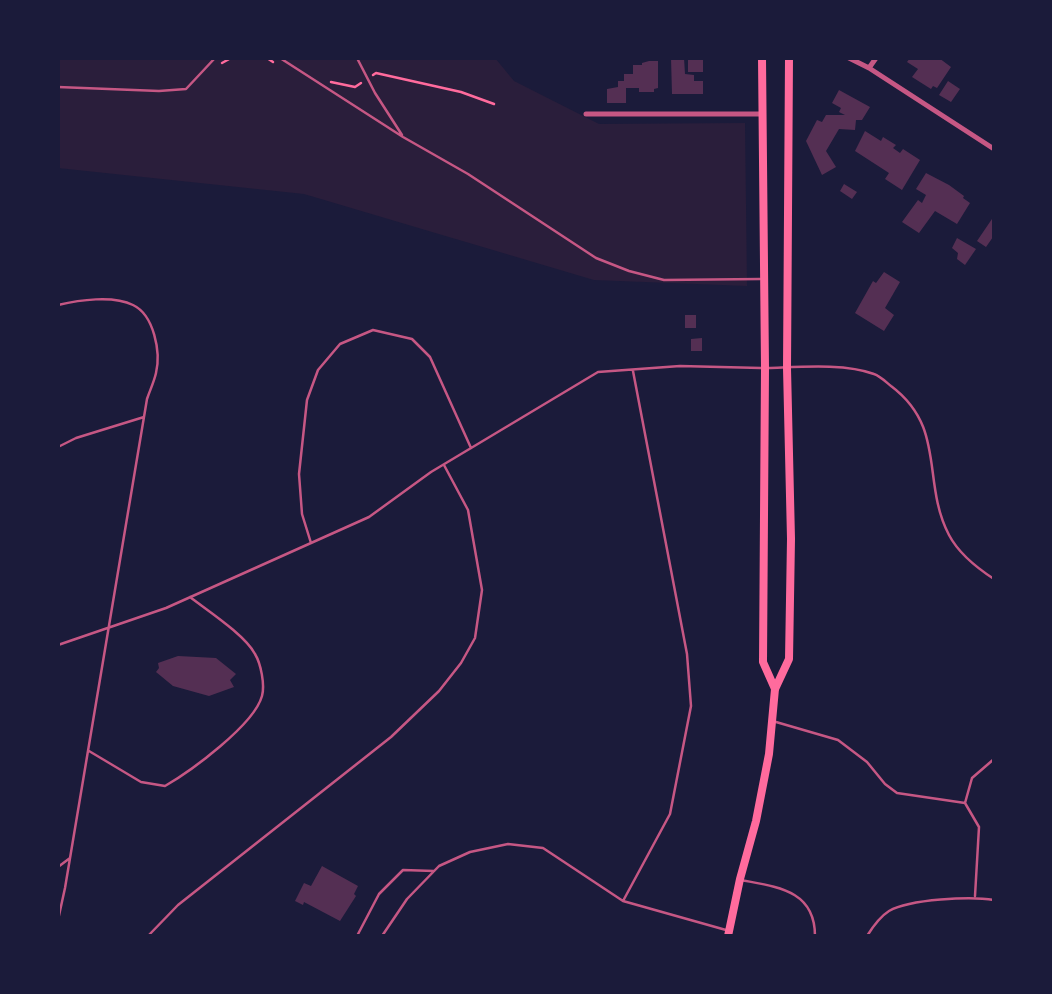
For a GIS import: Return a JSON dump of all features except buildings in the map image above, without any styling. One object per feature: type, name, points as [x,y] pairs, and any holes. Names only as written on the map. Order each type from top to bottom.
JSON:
[{"type":"main road","points":[[762,58],[765,368],[763,662],[775,689]]},
{"type":"main road","points":[[729,933],[756,821],[773,721],[775,689],[789,659],[791,539],[786,368],[789,58]]},
{"type":"street","points":[[849,58],[869,68],[994,149]]},
{"type":"street","points":[[869,68],[876,58]]},
{"type":"street","points":[[586,114],[762,114]]},
{"type":"lane","points":[[58,87],[159,91],[186,89],[215,58]]},
{"type":"lane","points":[[280,58],[403,137],[468,174],[596,258],[629,271],[664,280],[764,279]]},
{"type":"lane","points":[[357,58],[403,137]]},
{"type":"lane","points":[[58,305],[107,300],[132,304],[142,312],[155,336],[157,370],[147,399],[89,751],[58,920]]},
{"type":"lane","points":[[311,543],[302,513],[299,474],[307,400],[318,370],[340,345],[373,330],[412,339],[430,357],[471,448]]},
{"type":"lane","points":[[58,645],[190,597],[369,517],[444,465],[598,372],[680,366],[855,369],[877,374],[900,392],[921,416],[928,436],[935,493],[948,534],[958,550],[994,579]]},
{"type":"lane","points":[[623,901],[670,814],[691,706],[687,654],[633,370]]},
{"type":"lane","points":[[58,447],[76,438],[144,417]]},
{"type":"lane","points":[[148,936],[178,905],[391,737],[439,691],[461,663],[475,638],[482,590],[468,510],[444,465]]},
{"type":"lane","points":[[89,751],[141,782],[165,786],[194,769],[253,714],[263,695],[262,678],[255,654],[237,634],[190,597]]},
{"type":"lane","points":[[773,721],[838,740],[867,762],[885,784],[897,793],[965,803]]},
{"type":"lane","points":[[975,897],[979,827],[965,803],[972,778],[994,759]]},
{"type":"lane","points":[[382,936],[407,899],[439,866],[470,852],[508,844],[543,848],[623,901],[729,933]]},
{"type":"lane","points":[[58,867],[70,858]]},
{"type":"lane","points":[[357,936],[379,894],[403,870],[434,871]]},
{"type":"lane","points":[[740,880],[797,894],[807,905],[815,926],[815,936]]},
{"type":"lane","points":[[867,936],[889,911],[918,903],[975,897],[994,900]]},
{"type":"shaded area","points":[[58,58],[495,58],[514,81],[599,124],[745,123],[747,286],[594,280],[304,194],[58,168]]}]
